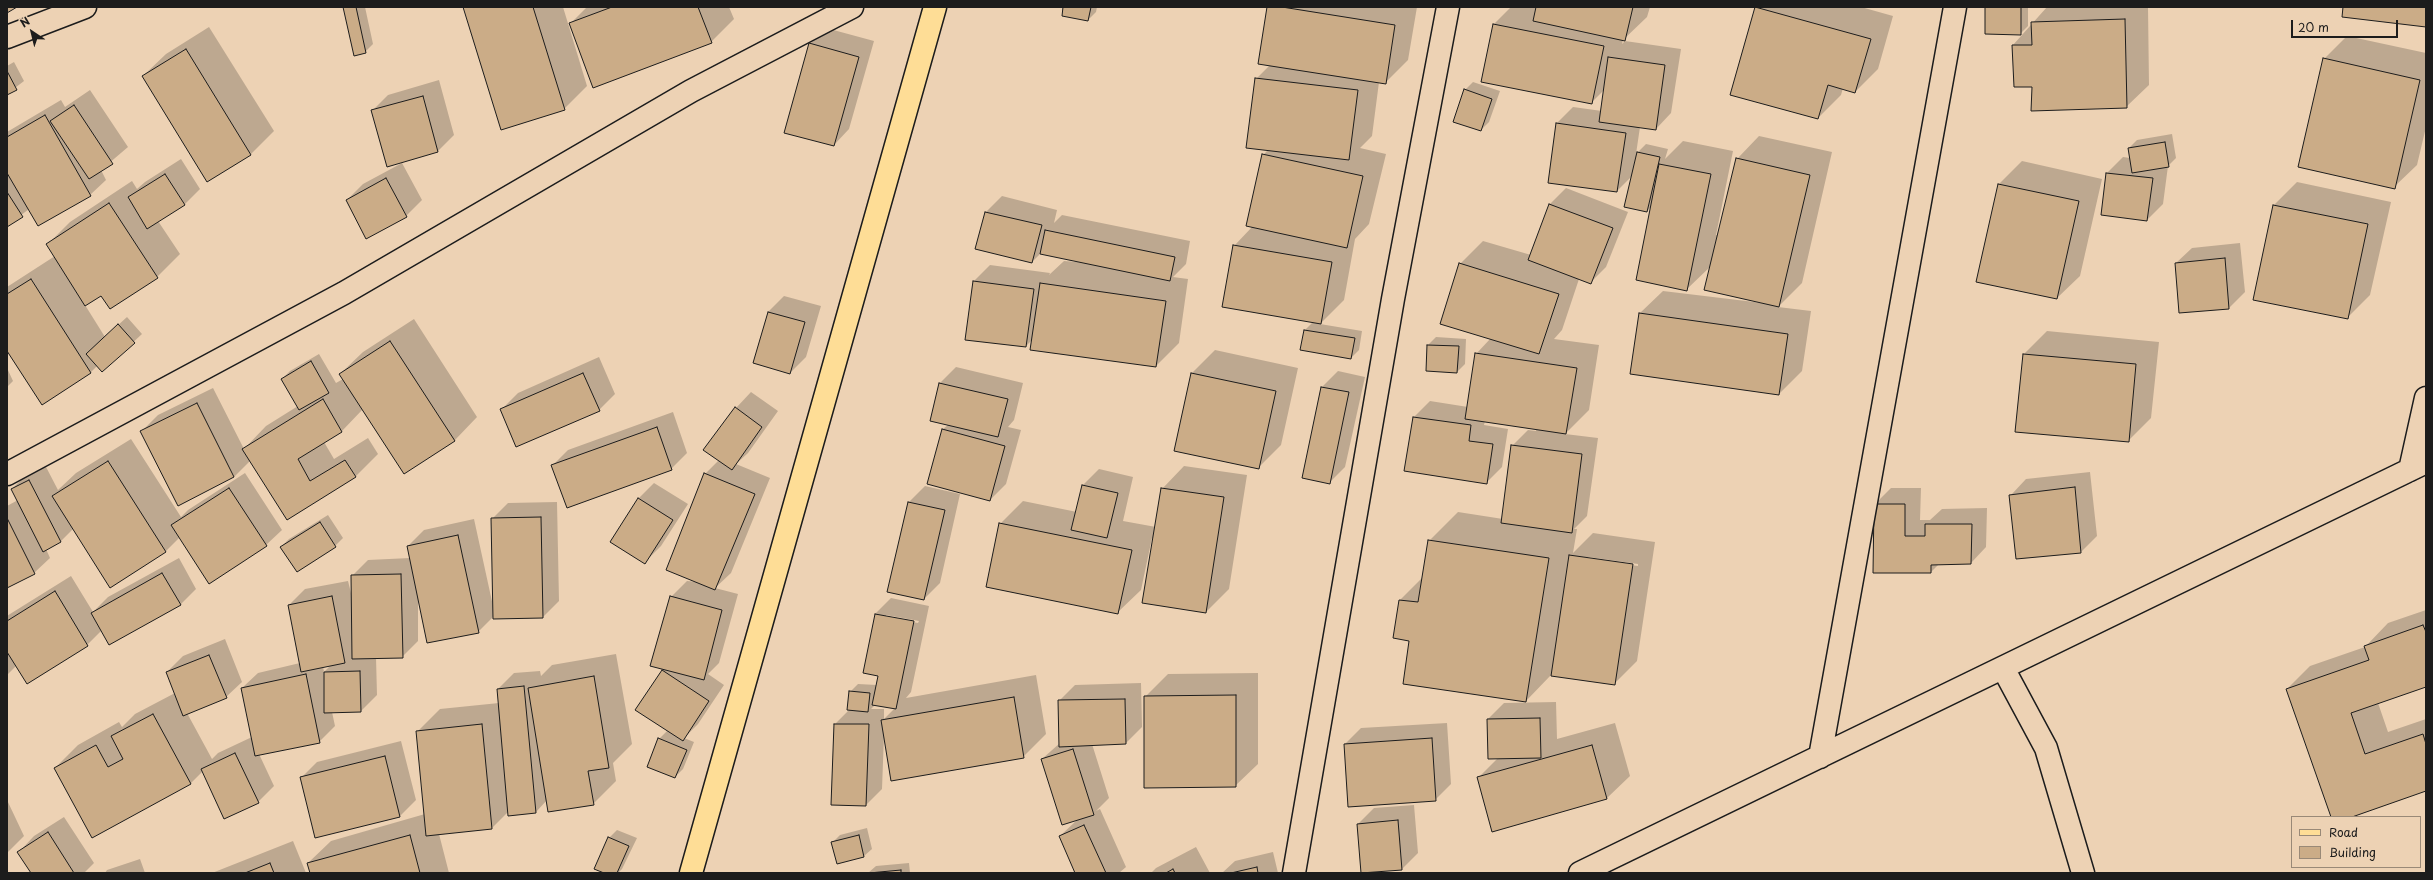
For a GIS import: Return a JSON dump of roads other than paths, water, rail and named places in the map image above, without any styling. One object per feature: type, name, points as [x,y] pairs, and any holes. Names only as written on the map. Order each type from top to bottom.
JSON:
[{"type":"main road","points":[[691,873],[935,7]]},
{"type":"street","points":[[7,36],[85,7]]},
{"type":"street","points":[[7,474],[344,293],[691,91],[852,7]]},
{"type":"street","points":[[1294,873],[1393,298],[1448,7]]},
{"type":"street","points":[[1820,757],[1955,7]]},
{"type":"street","points":[[1580,873],[2418,466],[2426,398]]},
{"type":"street","points":[[2003,668],[2046,748],[2083,873]]}]
